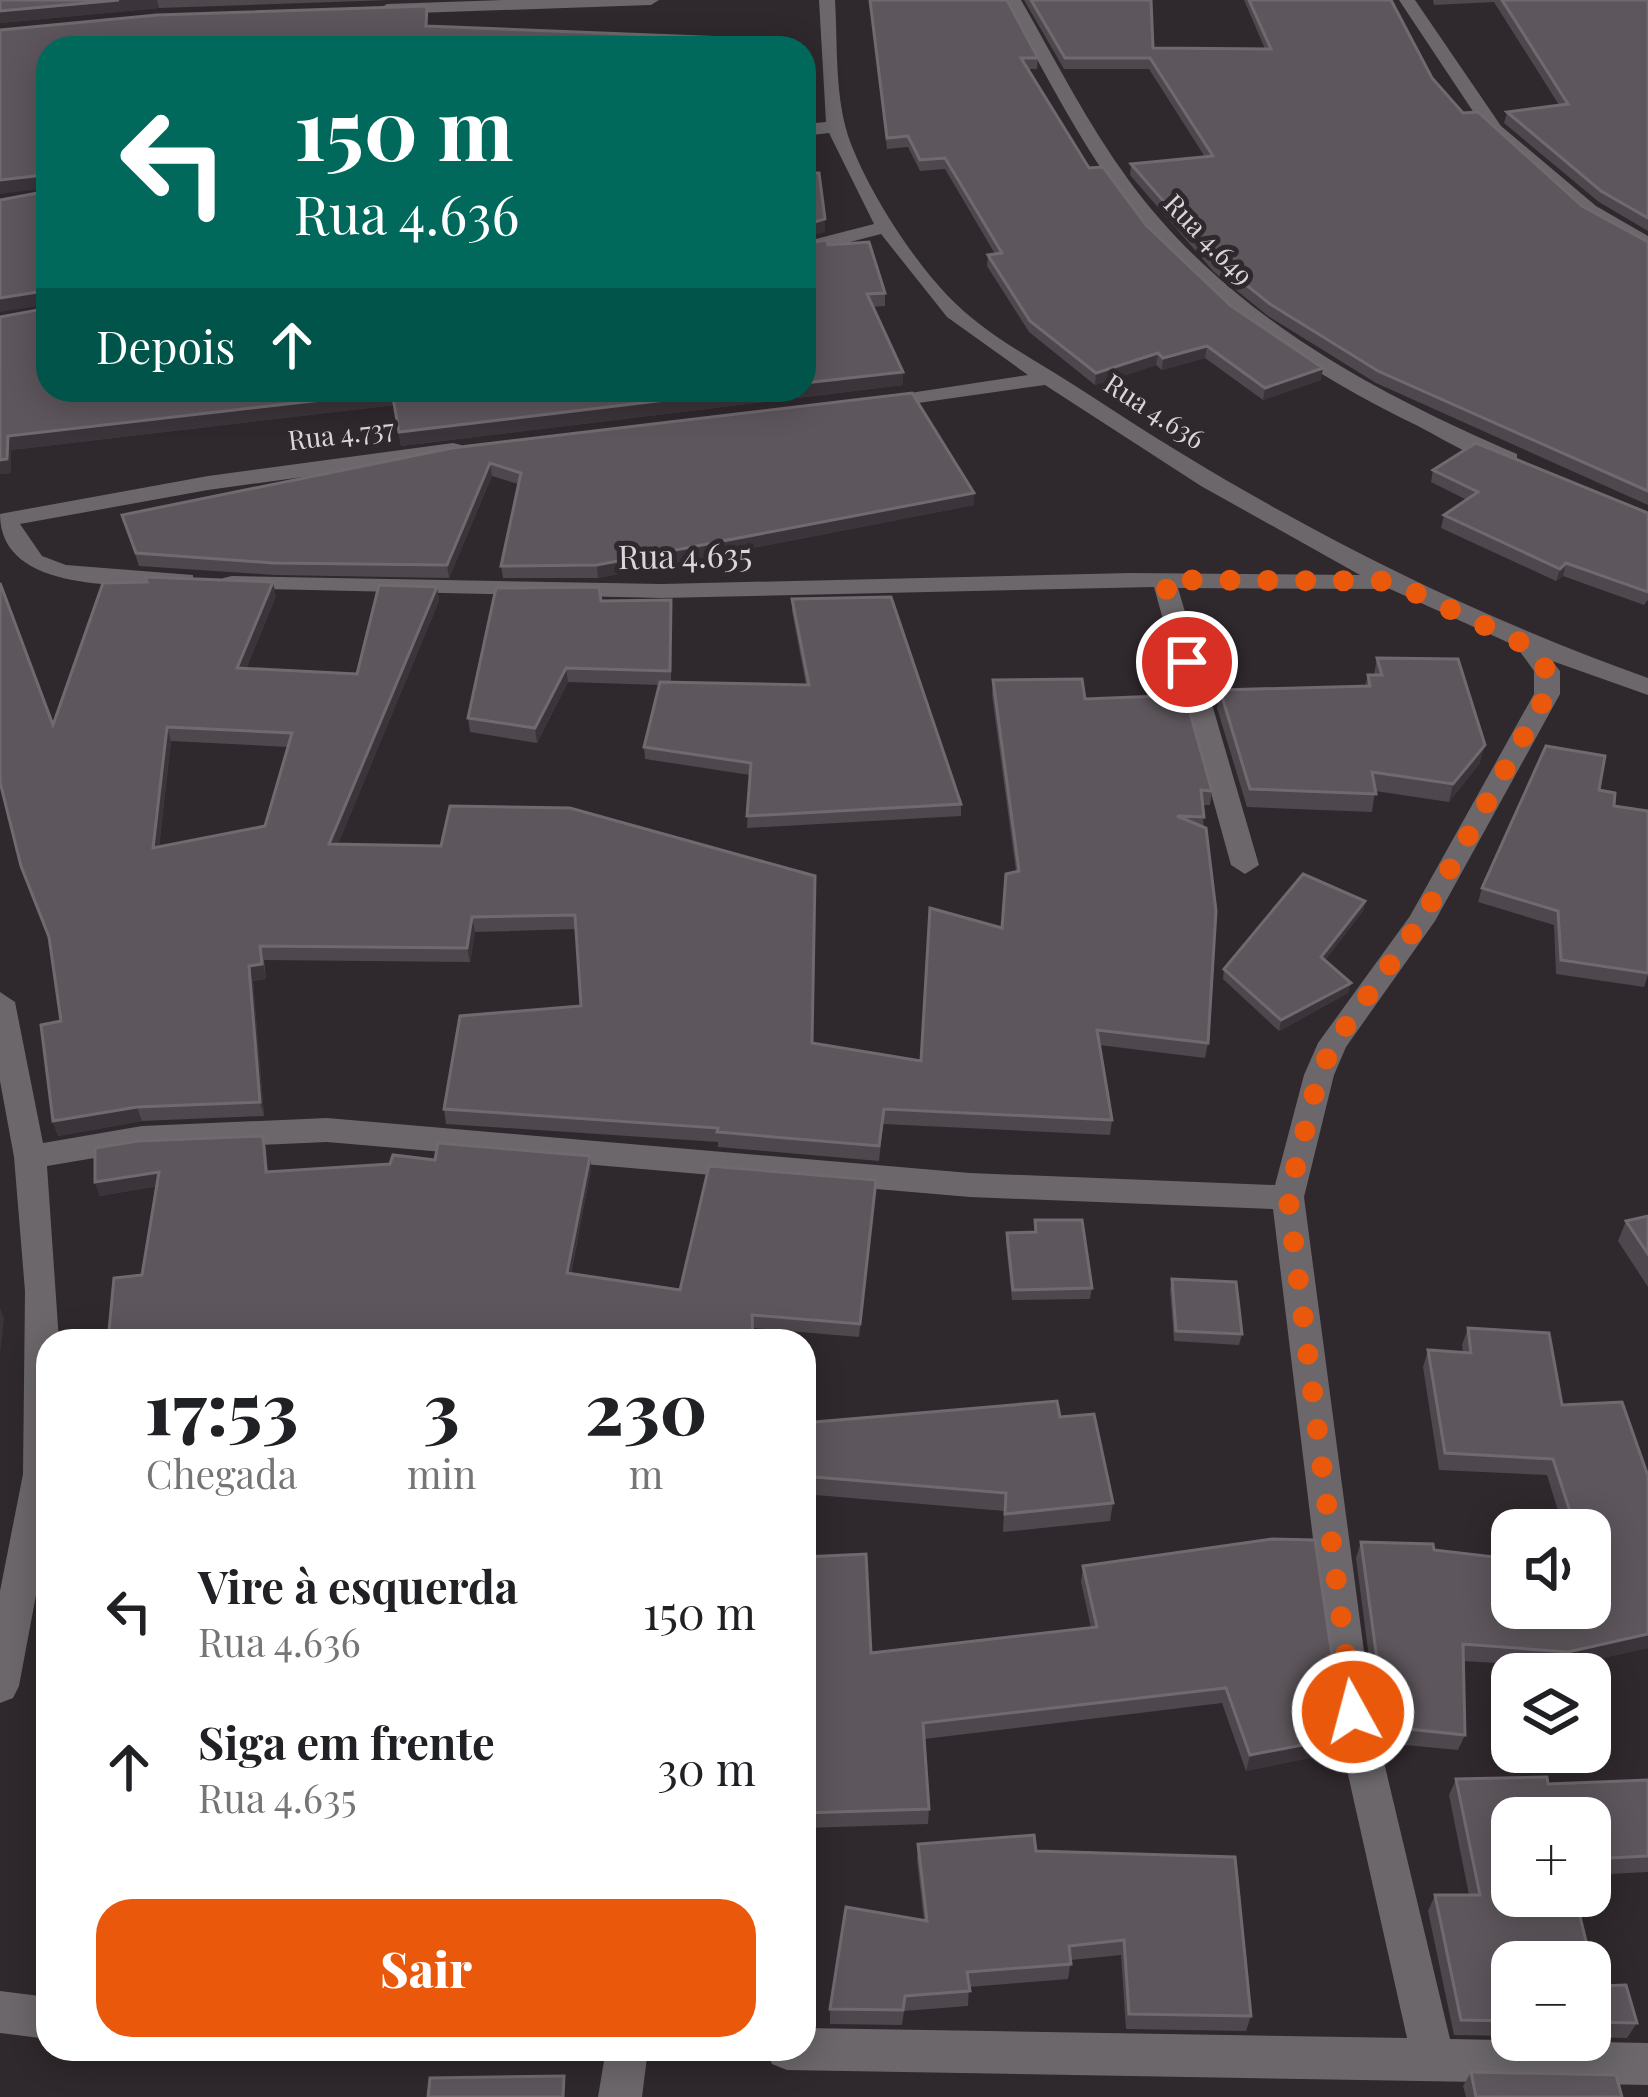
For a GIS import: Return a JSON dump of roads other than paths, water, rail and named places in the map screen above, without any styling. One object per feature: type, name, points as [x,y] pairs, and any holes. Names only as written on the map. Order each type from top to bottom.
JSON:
[{"type":"street","points":[[372,10],[651,0]]},
{"type":"street","name":"Rua 4.636","points":[[827,0],[836,128],[889,226],[938,297],[981,334],[1168,459],[1390,581],[1528,646],[1648,686]]},
{"type":"street","name":"Rua 4.649","points":[[1013,0],[1075,111],[1138,206],[1183,259],[1259,328],[1370,392],[1538,471]]},
{"type":"street","points":[[1407,0],[1494,130],[1589,210],[1648,244]]},
{"type":"street","points":[[816,129],[836,128]]},
{"type":"street","points":[[816,245],[889,226]]},
{"type":"street","points":[[861,406],[1048,378]]},
{"type":"street","name":"Rua 4.737","points":[[3,520],[208,483],[466,448]]},
{"type":"street","name":"Rua 4.635","points":[[3,520],[34,561],[62,572],[302,587],[662,591],[1164,580],[1390,581]]},
{"type":"street","points":[[1164,580],[1245,865]]},
{"type":"street","points":[[1433,2057],[1353,1712],[1288,1197],[1319,1075],[1334,1043],[1421,921],[1547,694],[1547,671],[1528,646]]},
{"type":"street","points":[[0,1002],[30,1157],[42,1329]]},
{"type":"street","points":[[30,1157],[142,1138],[327,1130],[970,1185],[1134,1196],[1288,1197]]},
{"type":"street","points":[[0,1686],[36,1500]]},
{"type":"street","points":[[0,2012],[36,2016]]},
{"type":"street","points":[[816,2049],[1648,2064]]},
{"type":"street","points":[[620,2097],[625,2061]]}]
